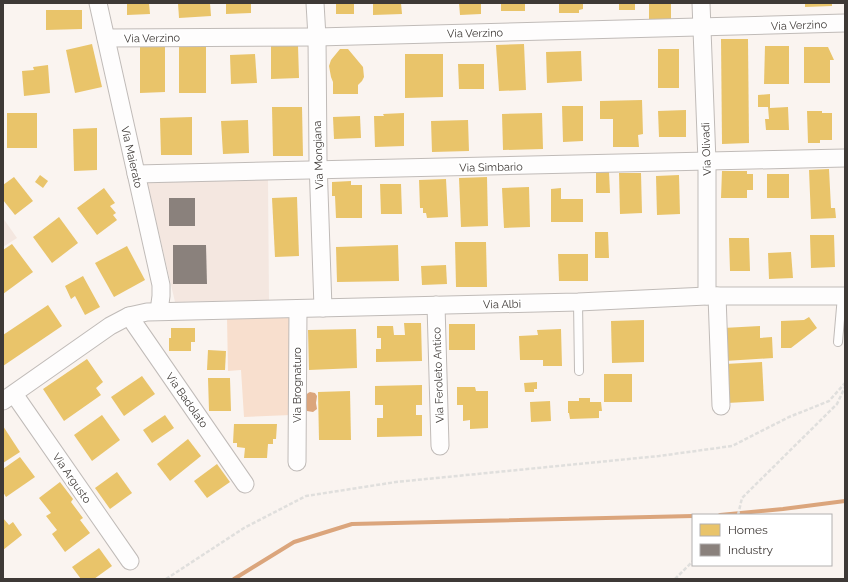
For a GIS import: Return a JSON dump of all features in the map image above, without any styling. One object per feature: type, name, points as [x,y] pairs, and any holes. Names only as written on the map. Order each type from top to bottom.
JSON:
[{"type":"street","name":"Via Maierato","points":[[98,3],[161,285],[159,311]]},
{"type":"street","name":"Via Mongiana","points":[[315,3],[323,308]]},
{"type":"street","name":"Via Olivadi","points":[[701,3],[712,296],[721,406]]},
{"type":"street","name":"Via Verzino","points":[[106,38],[317,36],[702,28],[845,23]]},
{"type":"street","name":"Via Simbario","points":[[136,174],[845,158]]},
{"type":"street","name":"Via Albi","points":[[8,397],[96,335],[129,316],[140,313],[159,311],[578,302],[712,296],[844,296]]},
{"type":"street","name":"Via Feroleto Antico","points":[[436,305],[440,446]]},
{"type":"street","name":"Via Brognaturo","points":[[297,462],[298,308]]},
{"type":"street","name":"Via Badolato","points":[[129,316],[245,484]]},
{"type":"street","name":"Via Argusto","points":[[8,397],[130,561]]},
{"type":"lane","points":[[838,342],[844,296]]},
{"type":"lane","points":[[578,302],[579,370]]},
{"type":"path","points":[[166,579],[244,528],[306,496],[396,482],[659,456],[732,446],[789,417],[829,401],[845,383]]},
{"type":"path","points":[[738,514],[742,498],[837,404],[845,389]]},
{"type":"path","points":[[675,579],[692,562]]},
{"type":"shaded area","points":[[268,180],[269,300],[175,302],[147,182]]},
{"type":"shaded area","points":[[3,218],[17,238],[3,247]]},
{"type":"shaded area","points":[[291,314],[291,415],[244,417],[241,370],[228,371],[227,317]]},
{"type":"shaded area","points":[[310,392],[315,393],[317,396],[317,409],[313,412],[307,411],[305,403],[305,398]]},
{"type":"building: Homes","points":[[127,3],[149,3],[150,14],[127,15]]},
{"type":"building: Homes","points":[[178,3],[210,3],[211,16],[179,18]]},
{"type":"building: Homes","points":[[226,3],[251,3],[251,13],[226,14]]},
{"type":"building: Homes","points":[[336,3],[354,3],[354,14],[336,14]]},
{"type":"building: Homes","points":[[373,3],[401,3],[402,14],[373,15]]},
{"type":"building: Homes","points":[[459,3],[481,3],[481,14],[460,15]]},
{"type":"building: Homes","points":[[501,3],[525,3],[525,11],[501,11]]},
{"type":"building: Homes","points":[[559,3],[583,3],[583,9],[579,10],[579,13],[559,13]]},
{"type":"building: Homes","points":[[619,3],[635,3],[635,10],[619,10]]},
{"type":"building: Homes","points":[[649,3],[671,3],[671,19],[649,19]]},
{"type":"building: Homes","points":[[805,3],[832,3],[832,6],[805,7]]},
{"type":"building: Homes","points":[[46,10],[82,10],[82,29],[46,30]]},
{"type":"building: Homes","points":[[721,39],[748,39],[749,143],[722,144]]},
{"type":"building: Homes","points":[[92,44],[102,87],[75,93],[66,50]]},
{"type":"building: Homes","points":[[524,44],[526,90],[499,91],[496,45]]},
{"type":"building: Homes","points":[[179,45],[206,45],[206,93],[179,93]]},
{"type":"building: Homes","points":[[140,46],[165,46],[165,92],[140,93]]},
{"type":"building: Homes","points":[[271,46],[298,46],[299,78],[271,79]]},
{"type":"building: Homes","points":[[765,46],[789,46],[789,84],[764,84]]},
{"type":"building: Homes","points":[[804,47],[828,47],[834,60],[830,60],[830,83],[804,83]]},
{"type":"building: Homes","points":[[340,49],[348,49],[363,67],[364,77],[358,85],[358,94],[333,94],[333,82],[329,66],[331,60]]},
{"type":"building: Homes","points":[[658,49],[679,49],[679,88],[658,88]]},
{"type":"building: Homes","points":[[581,51],[582,81],[547,83],[546,52]]},
{"type":"building: Homes","points":[[255,54],[257,83],[231,84],[230,55]]},
{"type":"building: Homes","points":[[405,54],[443,54],[443,97],[405,98]]},
{"type":"building: Homes","points":[[458,64],[484,64],[484,89],[459,89]]},
{"type":"building: Homes","points":[[48,65],[50,93],[24,96],[22,71],[34,70],[33,67]]},
{"type":"building: Homes","points":[[770,94],[770,108],[788,107],[789,130],[766,130],[765,119],[769,119],[768,107],[758,107],[758,95]]},
{"type":"building: Homes","points":[[642,100],[643,134],[638,135],[639,147],[613,147],[613,119],[600,119],[600,101]]},
{"type":"building: Homes","points":[[562,106],[583,106],[583,141],[563,142]]},
{"type":"building: Homes","points":[[272,107],[302,107],[303,156],[273,156]]},
{"type":"building: Homes","points":[[686,110],[686,137],[659,137],[658,111]]},
{"type":"building: Homes","points":[[807,111],[832,113],[832,140],[820,140],[820,143],[808,143]]},
{"type":"building: Homes","points":[[7,113],[37,113],[37,148],[7,148]]},
{"type":"building: Homes","points":[[404,113],[404,146],[375,147],[374,116]]},
{"type":"building: Homes","points":[[542,113],[543,149],[503,150],[502,114]]},
{"type":"building: Homes","points":[[360,116],[361,138],[334,139],[333,117]]},
{"type":"building: Homes","points":[[192,117],[192,155],[161,155],[160,118]]},
{"type":"building: Homes","points":[[248,120],[249,153],[223,154],[221,121]]},
{"type":"building: Homes","points":[[468,120],[469,151],[432,152],[431,121]]},
{"type":"building: Homes","points":[[97,128],[97,170],[74,171],[73,129]]},
{"type":"building: Homes","points":[[829,169],[831,208],[835,208],[836,218],[811,219],[809,170]]},
{"type":"building: Homes","points":[[722,171],[747,171],[747,174],[753,174],[753,190],[747,190],[747,198],[721,198]]},
{"type":"building: Homes","points":[[596,172],[609,172],[610,193],[596,193]]},
{"type":"building: Homes","points":[[619,173],[641,173],[642,213],[620,214]]},
{"type":"building: Homes","points":[[767,174],[789,174],[789,198],[767,198]]},
{"type":"building: Homes","points":[[40,175],[48,181],[43,188],[35,182]]},
{"type":"building: Homes","points":[[679,175],[680,214],[657,215],[656,176]]},
{"type":"building: Homes","points":[[14,177],[33,201],[15,215],[3,200],[3,185]]},
{"type":"building: Homes","points":[[487,177],[488,226],[461,227],[459,178]]},
{"type":"building: Homes","points":[[446,179],[448,217],[427,218],[426,213],[423,213],[423,208],[420,208],[419,180]]},
{"type":"building: Homes","points":[[351,181],[351,185],[362,185],[362,218],[336,218],[335,196],[332,196],[332,182]]},
{"type":"building: Homes","points":[[380,184],[401,184],[402,214],[381,214]]},
{"type":"building: Homes","points":[[529,187],[530,227],[504,228],[502,188]]},
{"type":"building: Homes","points":[[104,188],[115,203],[110,206],[116,213],[113,215],[117,220],[97,235],[77,208]]},
{"type":"building: Homes","points":[[561,188],[561,199],[583,199],[583,222],[551,222],[551,189]]},
{"type":"building: Homes","points":[[297,197],[299,256],[275,257],[272,198]]},
{"type":"building: Homes","points":[[59,217],[78,243],[52,263],[33,237]]},
{"type":"building: Homes","points":[[595,232],[608,232],[609,258],[595,258]]},
{"type":"building: Homes","points":[[810,235],[834,235],[835,267],[811,268]]},
{"type":"building: Homes","points":[[729,238],[749,238],[750,271],[730,271]]},
{"type":"building: Homes","points":[[455,242],[486,242],[487,287],[456,287]]},
{"type":"building: Homes","points":[[12,244],[33,272],[3,294],[3,250]]},
{"type":"building: Homes","points":[[398,245],[399,281],[337,282],[336,247]]},
{"type":"building: Homes","points":[[127,246],[145,280],[114,297],[95,263]]},
{"type":"building: Homes","points":[[791,252],[793,278],[769,279],[768,253]]},
{"type":"building: Homes","points":[[558,254],[588,254],[588,281],[559,281]]},
{"type":"building: Homes","points":[[446,265],[447,284],[422,285],[421,266]]},
{"type":"building: Homes","points":[[83,276],[100,307],[85,315],[75,296],[71,299],[65,286]]},
{"type":"building: Homes","points":[[48,305],[62,326],[3,366],[3,335]]},
{"type":"building: Homes","points":[[809,317],[817,328],[791,348],[781,348],[781,321],[804,320]]},
{"type":"building: Homes","points":[[644,320],[644,362],[612,363],[611,321]]},
{"type":"building: Homes","points":[[404,323],[421,323],[422,361],[376,362],[376,349],[381,349],[381,338],[377,338],[377,326],[393,326],[394,335],[405,335]]},
{"type":"building: Homes","points":[[449,324],[475,324],[475,350],[449,350]]},
{"type":"building: Homes","points":[[760,326],[760,338],[772,337],[773,358],[725,361],[723,328]]},
{"type":"building: Homes","points":[[171,328],[195,328],[195,342],[191,342],[191,351],[169,351]]},
{"type":"building: Homes","points":[[356,329],[357,368],[309,370],[308,330]]},
{"type":"building: Homes","points":[[561,329],[562,366],[543,366],[543,360],[520,360],[519,336],[538,335],[537,330]]},
{"type":"building: Homes","points":[[208,350],[226,351],[225,370],[207,370]]},
{"type":"building: Homes","points":[[87,359],[103,382],[96,388],[101,395],[64,421],[43,389]]},
{"type":"building: Homes","points":[[762,362],[764,401],[727,403],[725,364]]},
{"type":"building: Homes","points":[[604,374],[632,374],[632,402],[604,402]]},
{"type":"building: Homes","points":[[142,376],[155,394],[124,416],[111,397]]},
{"type":"building: Homes","points":[[208,378],[230,378],[231,411],[209,411]]},
{"type":"building: Homes","points":[[537,382],[537,389],[534,389],[534,392],[525,392],[524,383]]},
{"type":"building: Homes","points":[[422,385],[422,405],[416,405],[416,415],[422,415],[422,436],[377,437],[377,418],[383,418],[383,405],[375,405],[375,386]]},
{"type":"building: Homes","points":[[457,387],[475,387],[476,391],[488,391],[488,428],[470,429],[470,420],[463,421],[463,405],[457,405]]},
{"type":"building: Homes","points":[[350,391],[351,440],[319,440],[318,392]]},
{"type":"building: Homes","points":[[579,398],[590,398],[590,402],[601,402],[602,411],[599,411],[599,418],[570,419],[568,413],[568,401],[579,401]]},
{"type":"building: Homes","points":[[550,401],[551,421],[531,422],[530,402]]},
{"type":"building: Homes","points":[[102,415],[120,440],[92,461],[74,435]]},
{"type":"building: Homes","points":[[165,415],[174,428],[152,443],[143,430]]},
{"type":"building: Homes","points":[[234,424],[277,424],[276,439],[273,439],[273,444],[268,444],[267,458],[244,458],[245,448],[237,447],[237,443],[233,443]]},
{"type":"building: Homes","points":[[3,426],[20,452],[3,463]]},
{"type":"building: Homes","points":[[188,439],[201,456],[170,481],[157,464]]},
{"type":"building: Homes","points":[[20,457],[35,477],[6,497],[3,492],[3,469]]},
{"type":"building: Homes","points":[[217,464],[230,482],[207,498],[194,481]]},
{"type":"building: Homes","points":[[117,472],[132,493],[110,509],[95,488]]},
{"type":"building: Homes","points":[[60,482],[73,499],[71,502],[83,518],[80,520],[90,533],[65,552],[52,534],[57,530],[46,516],[51,513],[39,498]]},
{"type":"building: Homes","points":[[3,518],[9,525],[13,522],[22,535],[3,550]]},
{"type":"building: Homes","points":[[99,548],[112,566],[94,579],[81,579],[72,567]]},
{"type":"building: Industry","points":[[169,198],[195,198],[195,226],[169,226]]},
{"type":"building: Industry","points":[[173,245],[206,245],[207,284],[173,284]]},
{"type":"waterway","points":[[730,514],[845,501]]},
{"type":"waterway","points":[[234,579],[294,542],[352,524],[692,516]]}]
